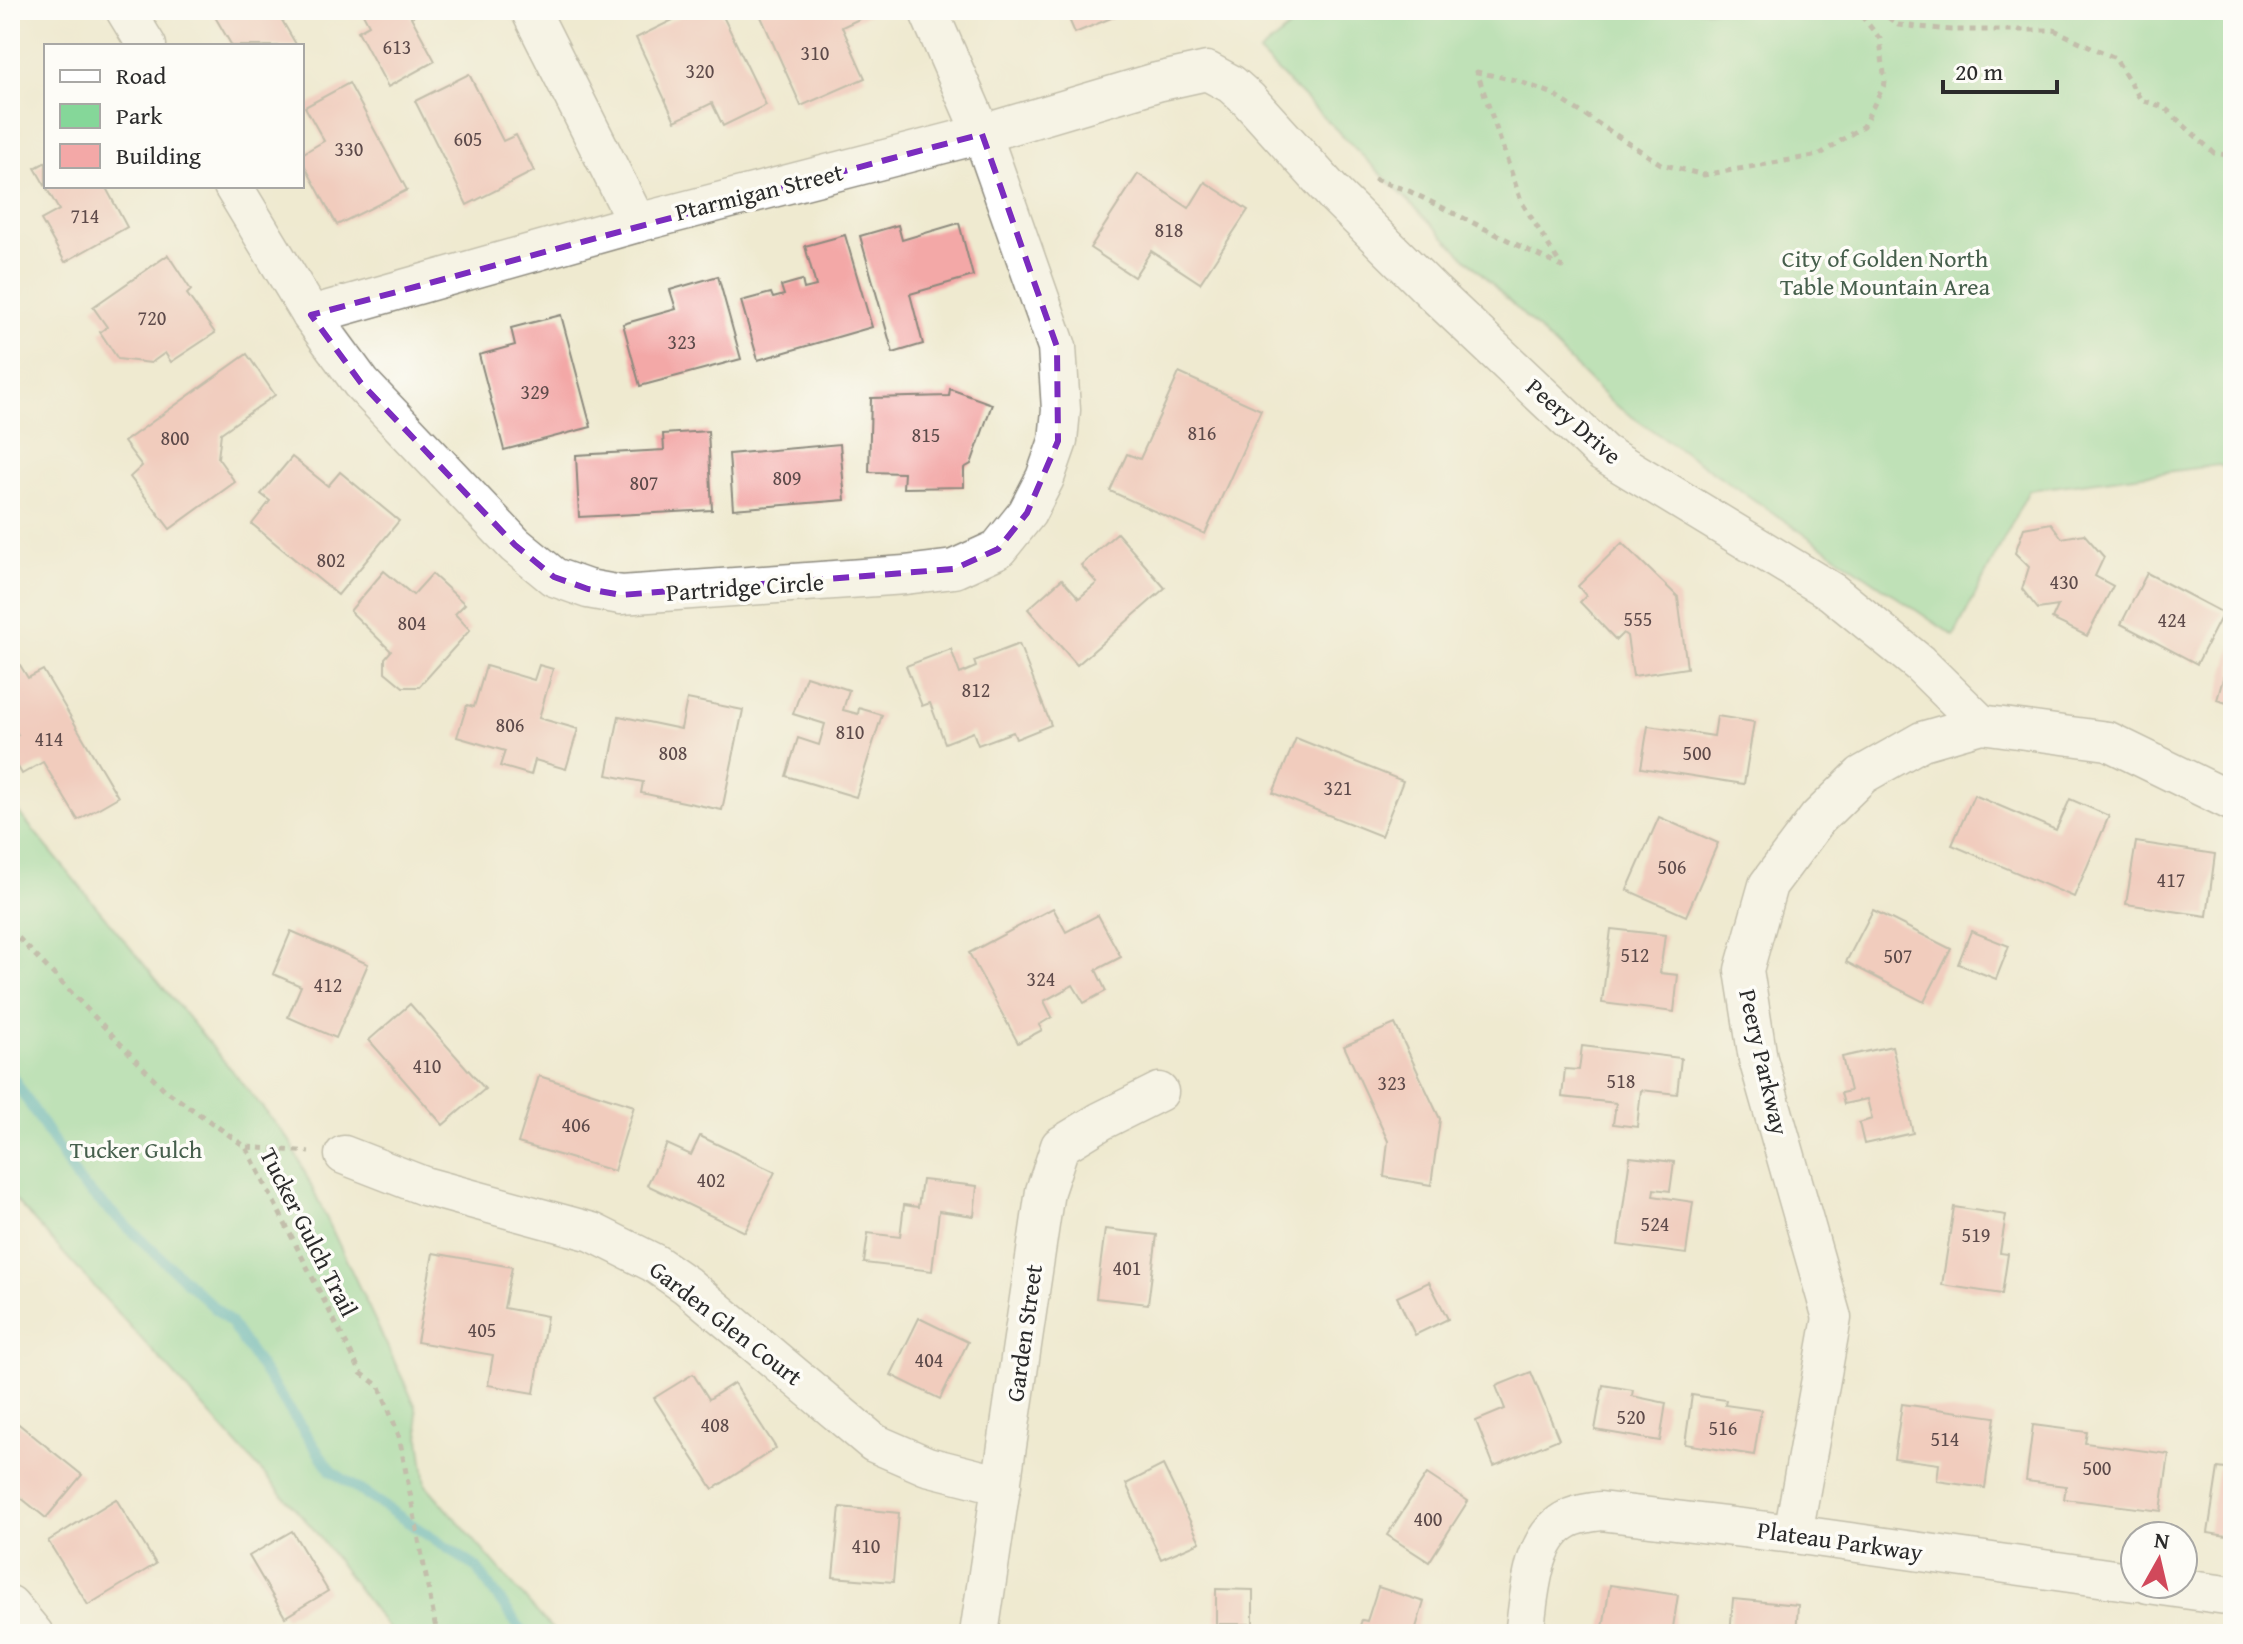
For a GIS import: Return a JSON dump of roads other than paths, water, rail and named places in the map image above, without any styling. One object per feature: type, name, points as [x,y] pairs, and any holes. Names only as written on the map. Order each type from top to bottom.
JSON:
[{"type":"street","points":[[125,10],[146,44]]},
{"type":"street","points":[[530,10],[637,223]]},
{"type":"street","name":"Partridge Circle","points":[[234,188],[311,315],[361,383],[515,545],[554,577],[588,589],[621,595],[954,569],[998,549],[1027,513],[1045,478],[1058,441],[1061,410],[1057,347],[982,134],[928,10]]},
{"type":"street","name":"Ptarmigan Street","points":[[311,315],[637,223],[982,134],[1157,82],[1207,71]]},
{"type":"street","name":"Peery Drive","points":[[1207,71],[1231,84],[1248,99],[1335,195],[1603,453],[1832,592],[1919,663],[1981,724]]},
{"type":"street","name":"Peery Parkway","points":[[1793,1534],[1832,1318],[1758,1059],[1744,970],[1768,885],[1818,818],[1862,775],[1922,741],[1981,724],[2108,741],[2233,802]]},
{"type":"street","name":"Garden Street","points":[[979,1634],[1045,1191],[1060,1146],[1159,1092]]},
{"type":"street","name":"Garden Glen Court","points":[[344,1155],[424,1186],[592,1232],[654,1263],[686,1285],[874,1443],[927,1466],[1002,1485]]},
{"type":"street","name":"Plateau Parkway","points":[[1524,1634],[1533,1576],[1540,1551],[1550,1533],[1569,1518],[1600,1511],[1793,1534],[2119,1580]]},
{"type":"street","points":[[2199,1591],[2233,1596]]},
{"type":"street","points":[[10,1605],[34,1634]]},
{"type":"waterway","name":"Tucker Gulch","points":[[10,1073],[80,1183],[230,1322],[331,1471],[476,1567],[524,1634]]},
{"type":"park label","name":"City of Golden North Table Mountain Area","points":[[1885,272]]}]
